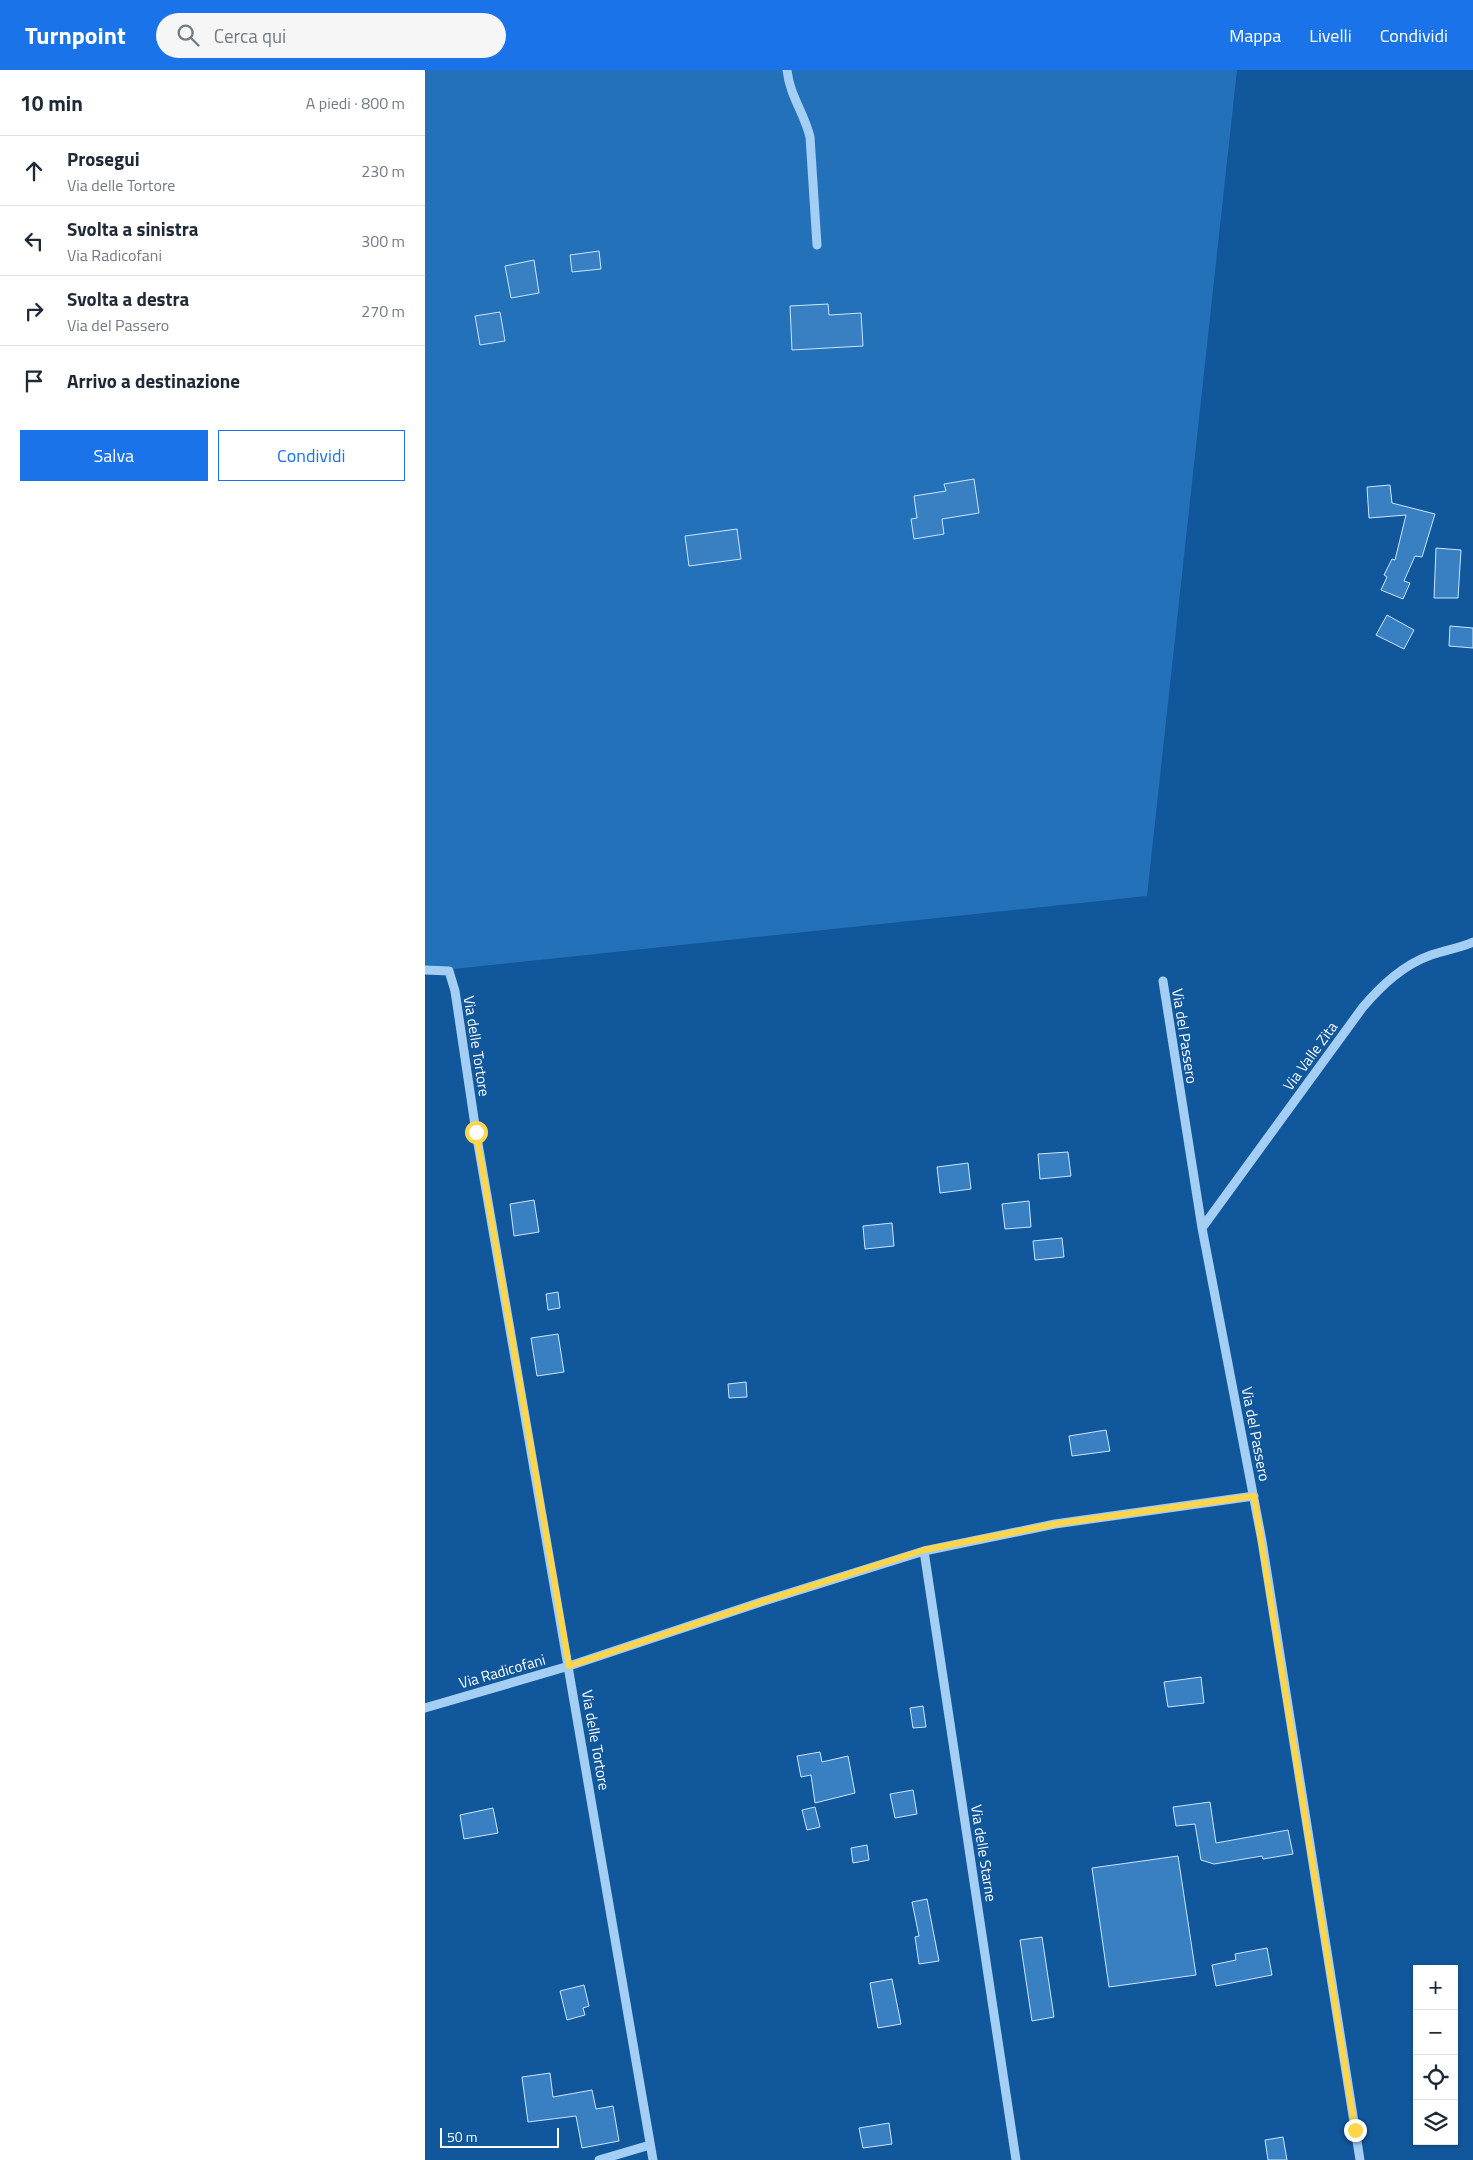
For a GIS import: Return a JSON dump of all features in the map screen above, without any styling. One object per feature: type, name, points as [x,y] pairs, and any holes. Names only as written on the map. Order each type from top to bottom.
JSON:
[{"type":"street","points":[[787,70],[789,87],[806,120],[810,136],[817,245]]},
{"type":"street","name":"Via Valle Zita","points":[[1202,1228],[1363,1007],[1382,985],[1405,968],[1430,955],[1473,942]]},
{"type":"street","name":"Via delle Tortore","points":[[425,970],[449,971],[455,991],[478,1142],[653,2160]]},
{"type":"street","name":"Via del Passero","points":[[1163,981],[1202,1228],[1254,1496],[1360,2160]]},
{"type":"street","name":"Via Radicofani","points":[[425,1708],[569,1666],[924,1550],[1055,1524],[1254,1496]]},
{"type":"street","name":"Via delle Starne","points":[[924,1550],[1015,2160]]},
{"type":"street","points":[[599,2160],[650,2145]]},
{"type":"shaded area","points":[[425,70],[1237,70],[1147,896],[425,972]]},
{"type":"building","points":[[599,251],[601,269],[572,272],[570,255]]},
{"type":"building","points":[[534,260],[539,293],[511,298],[505,266]]},
{"type":"building","points":[[828,304],[829,315],[861,313],[863,346],[792,350],[790,306]]},
{"type":"building","points":[[500,312],[505,341],[480,345],[475,316]]},
{"type":"building","points":[[974,479],[979,513],[942,519],[944,534],[914,539],[911,519],[917,518],[914,496],[946,491],[944,484]]},
{"type":"building","points":[[1390,485],[1392,503],[1435,514],[1422,557],[1415,556],[1404,581],[1410,583],[1403,599],[1381,590],[1387,577],[1384,575],[1392,559],[1395,560],[1406,515],[1369,518],[1367,487]]},
{"type":"building","points":[[737,529],[741,559],[689,566],[685,536]]},
{"type":"building","points":[[1436,548],[1461,550],[1458,598],[1434,598]]},
{"type":"building","points":[[1387,615],[1414,630],[1404,649],[1376,635]]},
{"type":"building","points":[[1450,626],[1473,628],[1473,648],[1449,646]]},
{"type":"building","points":[[1068,1152],[1071,1176],[1040,1179],[1038,1154]]},
{"type":"building","points":[[968,1163],[971,1189],[940,1193],[937,1167]]},
{"type":"building","points":[[534,1200],[539,1232],[514,1236],[510,1204]]},
{"type":"building","points":[[1029,1201],[1031,1227],[1005,1229],[1002,1204]]},
{"type":"building","points":[[892,1223],[894,1246],[865,1249],[863,1226]]},
{"type":"building","points":[[1062,1238],[1064,1257],[1035,1260],[1033,1241]]},
{"type":"building","points":[[558,1292],[560,1308],[548,1310],[546,1294]]},
{"type":"building","points":[[558,1334],[564,1372],[537,1376],[531,1338]]},
{"type":"building","points":[[746,1382],[747,1397],[729,1398],[728,1384]]},
{"type":"building","points":[[1106,1430],[1110,1451],[1072,1456],[1069,1436]]},
{"type":"building","points":[[1201,1677],[1204,1703],[1168,1707],[1164,1682]]},
{"type":"building","points":[[923,1706],[926,1727],[913,1728],[910,1708]]},
{"type":"building","points":[[820,1752],[822,1762],[848,1756],[855,1793],[815,1803],[811,1775],[801,1777],[797,1756]]},
{"type":"building","points":[[913,1790],[917,1814],[895,1818],[890,1794]]},
{"type":"building","points":[[1210,1802],[1216,1843],[1288,1830],[1293,1854],[1263,1859],[1262,1856],[1214,1864],[1201,1860],[1195,1824],[1176,1826],[1173,1807]]},
{"type":"building","points":[[815,1807],[820,1827],[807,1830],[802,1810]]},
{"type":"building","points":[[493,1808],[498,1833],[464,1839],[460,1815]]},
{"type":"building","points":[[867,1845],[869,1860],[853,1863],[851,1848]]},
{"type":"building","points":[[1178,1856],[1196,1975],[1109,1987],[1092,1868]]},
{"type":"building","points":[[927,1899],[939,1961],[919,1964],[915,1937],[919,1936],[912,1902]]},
{"type":"building","points":[[1042,1937],[1054,2017],[1032,2021],[1020,1940]]},
{"type":"building","points":[[1267,1948],[1272,1975],[1216,1986],[1212,1965],[1236,1960],[1235,1954]]},
{"type":"building","points":[[892,1979],[901,2024],[878,2028],[870,1983]]},
{"type":"building","points":[[584,1985],[589,2006],[583,2008],[585,2015],[567,2020],[560,1991]]},
{"type":"building","points":[[550,2073],[553,2097],[592,2090],[596,2109],[613,2106],[619,2141],[582,2148],[576,2116],[528,2122],[522,2077]]},
{"type":"building","points":[[889,2123],[892,2144],[863,2148],[859,2128]]},
{"type":"building","points":[[1283,2137],[1287,2160],[1268,2160],[1265,2140]]},
{"type":"route","points":[[476,1132],[569,1666],[924,1550],[1055,1524],[1254,1496],[1355,2130]]}]
